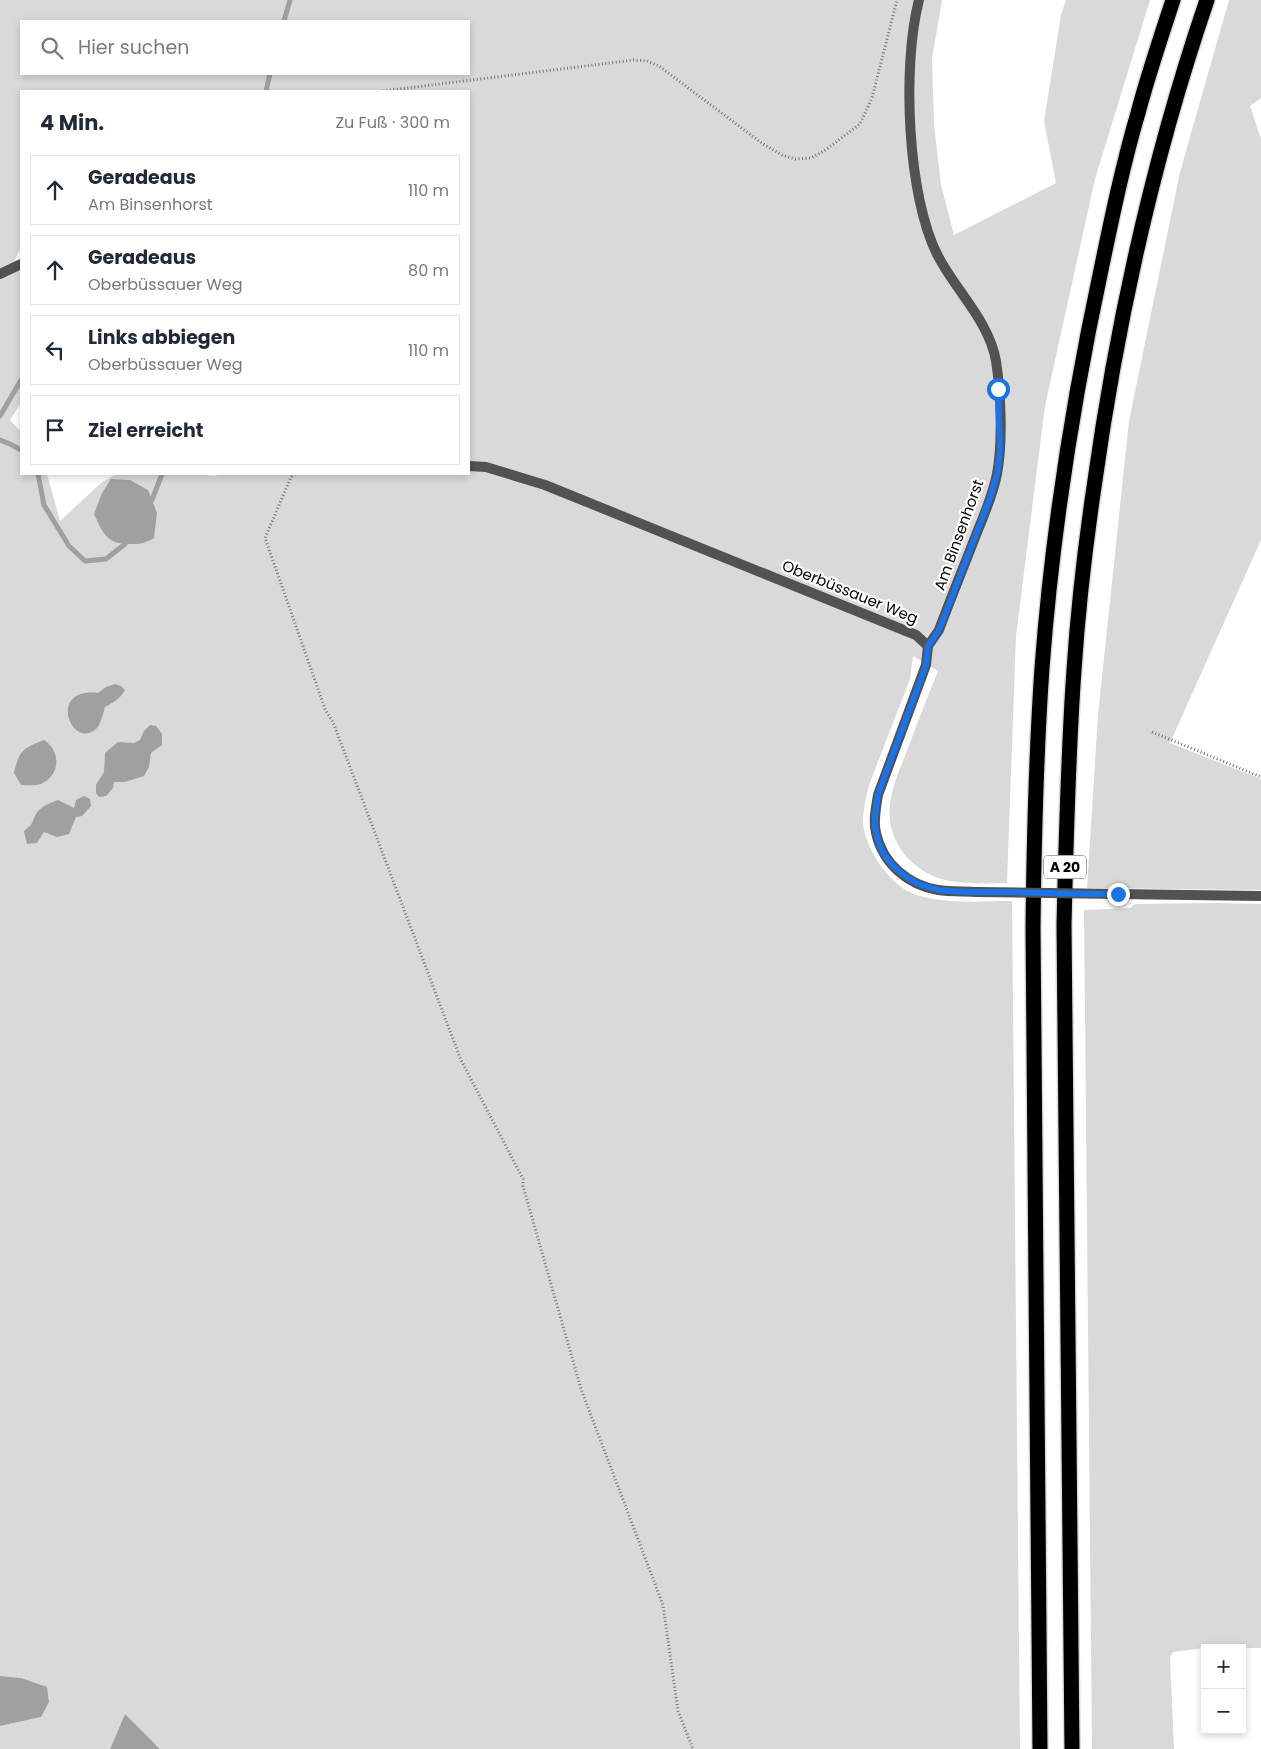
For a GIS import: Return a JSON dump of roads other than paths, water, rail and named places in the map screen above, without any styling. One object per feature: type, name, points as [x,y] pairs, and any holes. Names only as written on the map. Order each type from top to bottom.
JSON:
[{"type":"highway","name":"A 20","points":[[1040,1749],[1033,928],[1035,799],[1042,667],[1055,537],[1070,431],[1086,339],[1109,229],[1138,112],[1173,0]]},
{"type":"highway","name":"A 20","points":[[1072,1749],[1064,925],[1066,800],[1074,668],[1086,542],[1101,437],[1117,345],[1140,238],[1169,122],[1207,0]]},
{"type":"street","name":"Am Binsenhorst","points":[[919,0],[911,51],[910,99],[913,152],[924,220],[932,244],[943,266],[973,308],[985,331],[996,360],[1000,420],[1000,450],[997,474],[990,498],[939,630],[928,646]]},
{"type":"street","points":[[0,274],[20,264]]},
{"type":"street","name":"Oberbüssauer Weg","points":[[470,466],[486,467],[545,485],[916,635],[928,646]]},
{"type":"street","points":[[928,646],[926,665],[878,794],[875,812],[876,832],[882,850],[901,874],[914,883],[938,890],[1261,896]]},
{"type":"waterway","points":[[284,20],[290,0]]},
{"type":"waterway","points":[[266,90],[270,75]]},
{"type":"waterway","points":[[0,416],[20,382]]},
{"type":"waterway","points":[[0,440],[20,449]]},
{"type":"waterway","points":[[38,475],[44,505],[69,546],[85,561],[106,559],[125,544]]},
{"type":"waterway","points":[[152,500],[162,475]]}]
